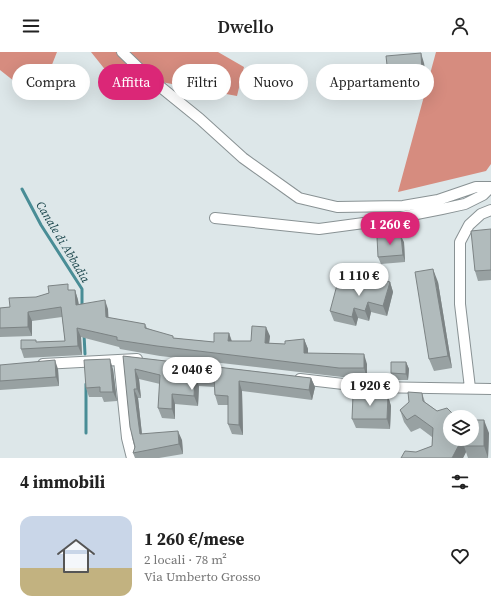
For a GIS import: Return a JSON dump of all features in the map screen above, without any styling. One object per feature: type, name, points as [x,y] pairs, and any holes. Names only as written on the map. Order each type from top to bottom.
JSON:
[{"type":"street","points":[[122,52],[146,76],[200,119],[243,158],[299,198],[337,208],[403,206],[438,200],[476,187],[491,187]]},
{"type":"street","points":[[215,218],[319,229],[386,220],[464,204],[483,195],[491,187]]},
{"type":"street","points":[[470,388],[460,304],[460,242],[469,225],[481,214],[491,210]]},
{"type":"street","points":[[30,365],[132,359],[146,360]]},
{"type":"street","points":[[119,360],[127,438],[132,458]]},
{"type":"street","points":[[291,378],[369,387],[491,389]]},
{"type":"shaded area","points":[[0,52],[57,52],[52,64],[12,64],[12,79],[0,70]]},
{"type":"shaded area","points":[[91,52],[218,52],[239,64],[239,88],[237,96],[231,95],[231,64],[172,64],[172,84],[164,83],[164,64],[101,64]]},
{"type":"shaded area","points":[[436,52],[491,52],[491,164],[486,171],[398,192],[423,100],[434,100],[434,64],[433,64]]},
{"type":"building","points":[[421,53],[422,64],[387,64],[386,56]]},
{"type":"building","points":[[491,229],[491,270],[475,271],[471,231]]},
{"type":"building","points":[[401,236],[403,255],[378,257],[377,237]]},
{"type":"building","points":[[433,269],[448,356],[429,359],[415,272]]},
{"type":"building","points":[[370,277],[390,282],[383,306],[368,302],[365,311],[354,308],[352,317],[330,311],[337,285],[354,289],[355,282],[368,285]]},
{"type":"building","points":[[68,284],[68,290],[75,290],[76,305],[105,300],[106,317],[145,324],[145,328],[173,336],[173,338],[214,342],[214,333],[229,333],[228,341],[251,341],[252,326],[266,327],[265,343],[285,344],[285,341],[304,339],[304,353],[364,354],[364,368],[339,368],[157,346],[117,340],[117,337],[77,328],[78,346],[21,349],[21,340],[36,340],[36,342],[65,341],[61,307],[28,312],[28,327],[0,328],[0,308],[10,307],[9,298],[36,297],[49,293],[48,286]]},
{"type":"building","points":[[123,356],[311,378],[309,390],[239,381],[239,425],[228,424],[228,396],[215,395],[214,377],[195,377],[194,396],[172,394],[172,409],[158,408],[160,375],[135,369],[137,389],[134,389],[140,434],[178,431],[179,444],[133,453],[135,447],[130,427]]},
{"type":"building","points":[[110,359],[113,392],[100,392],[100,387],[86,388],[84,360]]},
{"type":"building","points":[[55,360],[56,377],[0,381],[0,365]]},
{"type":"building","points":[[391,362],[406,362],[406,374],[391,373]]},
{"type":"building","points":[[408,392],[422,393],[423,401],[437,411],[447,408],[449,410],[443,410],[443,446],[458,446],[452,458],[401,458],[405,451],[416,452],[432,446],[433,428],[415,415],[407,420],[400,410],[409,402]]},
{"type":"building","points":[[353,395],[388,396],[387,419],[352,419]]},
{"type":"building","points":[[479,420],[484,420],[484,446],[479,446]]},
{"type":"waterway","name":"Canale di Abbadia","points":[[22,189],[41,225],[82,289],[82,307]]},
{"type":"waterway","name":"Canale di Abbadia","points":[[84,334],[85,354]]},
{"type":"waterway","name":"Canale di Abbadia","points":[[86,384],[86,433]]}]
